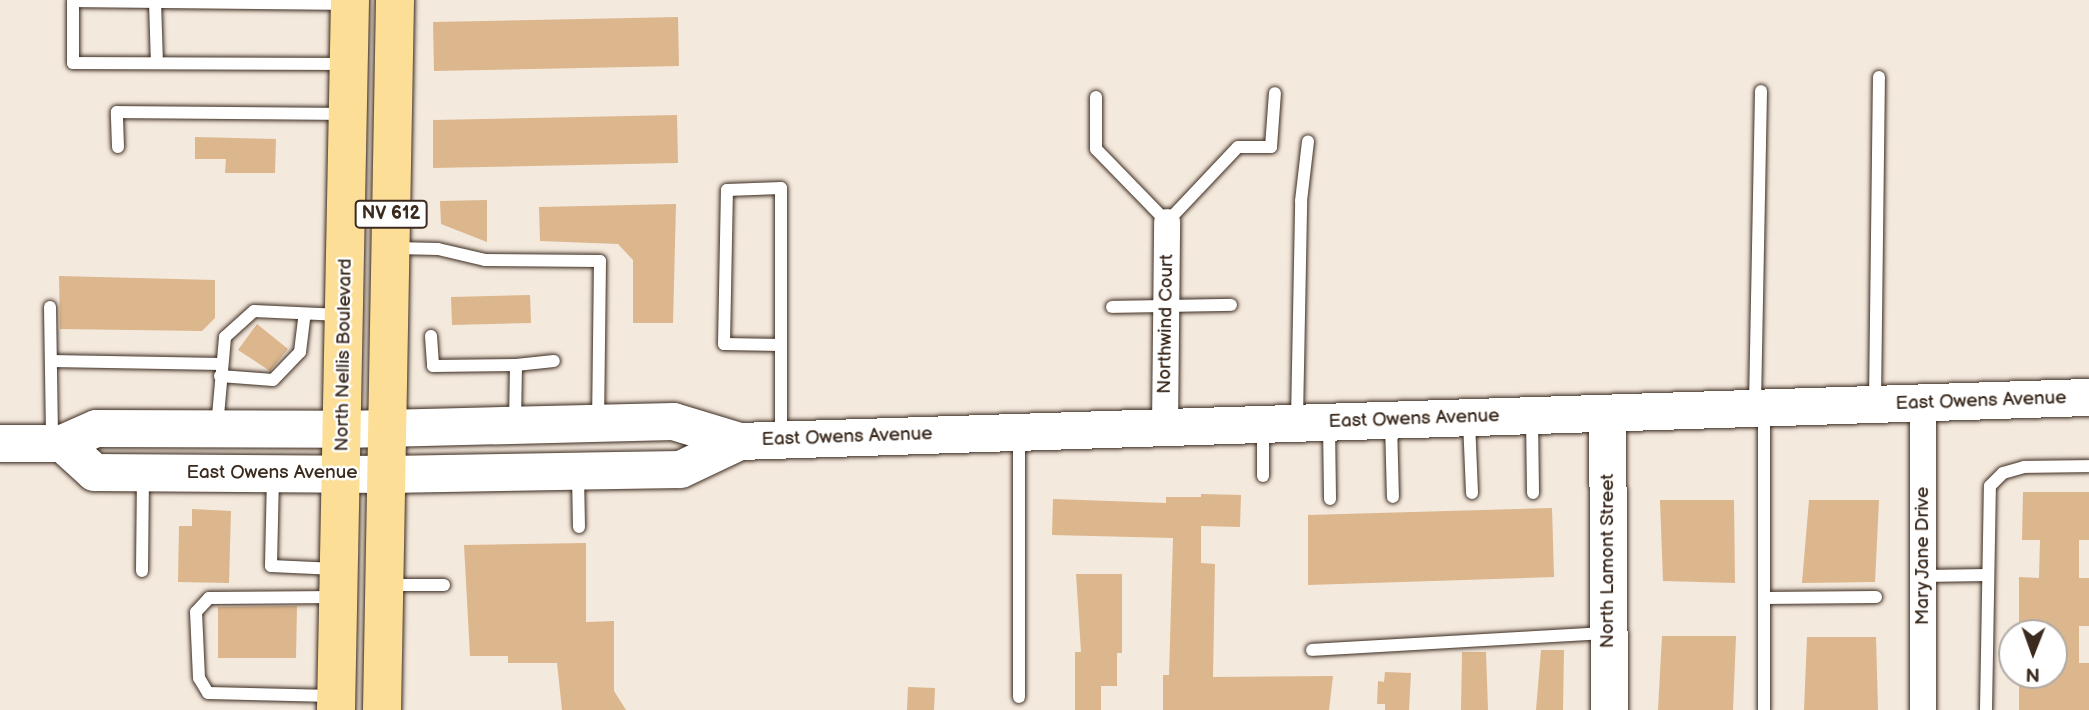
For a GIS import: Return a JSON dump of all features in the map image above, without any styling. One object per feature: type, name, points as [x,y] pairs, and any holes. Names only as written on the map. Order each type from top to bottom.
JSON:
[{"type":"main road","name":"NV 612","points":[[382,710],[395,0]]},
{"type":"main road","name":"North Nellis Boulevard","points":[[336,703],[350,2]]},
{"type":"main road","name":"East Owens Avenue","points":[[0,443],[57,443],[96,428],[343,429],[673,421],[739,440],[2089,397]]},
{"type":"main road","name":"North Lamont Street","points":[[1607,412],[1609,710]]},
{"type":"main road","name":"East Owens Avenue","points":[[57,443],[94,472],[387,474],[680,469],[739,440]]},
{"type":"street","name":"Northwind Court","points":[[1165,427],[1167,222]]},
{"type":"street","name":"Mary Jane Drive","points":[[1923,402],[1923,710]]},
{"type":"lane","points":[[349,64],[73,63],[74,1],[350,2]]},
{"type":"lane","points":[[155,1],[157,63]]},
{"type":"lane","points":[[1875,404],[1879,77]]},
{"type":"lane","points":[[1761,91],[1763,710]]},
{"type":"lane","points":[[1096,97],[1096,149],[1167,222],[1238,147],[1271,147],[1275,93]]},
{"type":"lane","points":[[118,147],[117,111],[348,114]]},
{"type":"lane","points":[[1308,141],[1301,201],[1296,423],[1330,499]]},
{"type":"lane","points":[[781,345],[724,344],[727,190],[782,188],[781,439]]},
{"type":"lane","points":[[391,248],[438,249],[485,260],[600,261],[598,423]]},
{"type":"lane","points":[[1112,307],[1166,309],[1231,305]]},
{"type":"lane","points":[[50,307],[57,443]]},
{"type":"lane","points":[[217,428],[225,337],[254,311],[344,315]]},
{"type":"lane","points":[[51,361],[221,370],[273,380],[300,352],[304,314]]},
{"type":"lane","points":[[431,336],[433,366],[516,365],[554,361]]},
{"type":"lane","points":[[515,425],[516,365]]},
{"type":"lane","points":[[1532,415],[1533,493]]},
{"type":"lane","points":[[1469,417],[1472,493]]},
{"type":"lane","points":[[1391,419],[1393,497]]},
{"type":"lane","points":[[1263,476],[1296,423]]},
{"type":"lane","points":[[1019,432],[1019,697]]},
{"type":"lane","points":[[1986,710],[1990,486],[1997,479],[2024,467],[2089,466]]},
{"type":"lane","points":[[578,471],[579,527]]},
{"type":"lane","points":[[142,571],[143,472]]},
{"type":"lane","points":[[273,472],[271,566],[339,583]]},
{"type":"lane","points":[[1923,576],[1987,575]]},
{"type":"lane","points":[[336,703],[208,693],[199,678],[196,612],[209,598],[339,583]]},
{"type":"lane","points":[[384,585],[444,585]]},
{"type":"lane","points":[[1764,598],[1876,597]]},
{"type":"lane","points":[[1312,650],[1608,633]]},
{"type":"building","points":[[678,17],[679,66],[434,71],[433,22]]},
{"type":"building","points":[[677,115],[678,163],[433,168],[433,120]]},
{"type":"building","points":[[195,137],[276,139],[275,173],[225,173],[226,159],[195,159]]},
{"type":"building","points":[[487,200],[487,242],[441,224],[440,201]]},
{"type":"building","points":[[676,204],[673,323],[633,323],[633,260],[618,244],[540,241],[539,207]]},
{"type":"building","points":[[59,276],[215,280],[215,318],[202,331],[60,329]]},
{"type":"building","points":[[530,295],[531,323],[452,325],[451,297]]},
{"type":"building","points":[[257,324],[288,349],[270,371],[238,350]]},
{"type":"building","points":[[2023,492],[2089,492],[2089,540],[2079,540],[2079,578],[2089,578],[2089,626],[2079,626],[2079,663],[2089,663],[2089,710],[2019,710],[2019,689],[2068,689],[2068,619],[2019,619],[2019,577],[2039,578],[2040,540],[2022,540]]},
{"type":"building","points":[[1201,494],[1241,495],[1240,527],[1201,526],[1201,563],[1215,564],[1213,677],[1333,676],[1329,710],[1163,710],[1163,675],[1169,675],[1173,538],[1052,535],[1053,499],[1166,503],[1166,497],[1201,497]]},
{"type":"building","points":[[1660,500],[1734,500],[1735,583],[1663,581]]},
{"type":"building","points":[[1809,500],[1879,500],[1875,582],[1802,583]]},
{"type":"building","points":[[1552,508],[1554,577],[1308,585],[1308,515]]},
{"type":"building","points":[[192,509],[231,511],[229,583],[178,582],[179,526],[192,526]]},
{"type":"building","points":[[586,543],[586,622],[614,621],[614,691],[626,710],[562,710],[557,663],[508,663],[508,656],[470,656],[464,545]]},
{"type":"building","points":[[1076,574],[1122,574],[1122,653],[1117,653],[1117,686],[1101,686],[1101,710],[1075,710],[1075,652],[1081,652]]},
{"type":"building","points":[[297,606],[296,658],[218,658],[218,607]]},
{"type":"building","points":[[1662,636],[1736,636],[1733,710],[1658,710]]},
{"type":"building","points":[[1807,637],[1876,637],[1878,710],[1804,710]]},
{"type":"building","points":[[1541,650],[1564,650],[1563,710],[1536,710]]},
{"type":"building","points":[[1462,652],[1486,652],[1488,710],[1461,710]]},
{"type":"building","points":[[1385,672],[1411,673],[1409,710],[1385,710],[1385,704],[1377,704],[1378,681],[1384,682]]},
{"type":"building","points":[[908,687],[935,688],[934,710],[907,710]]}]
